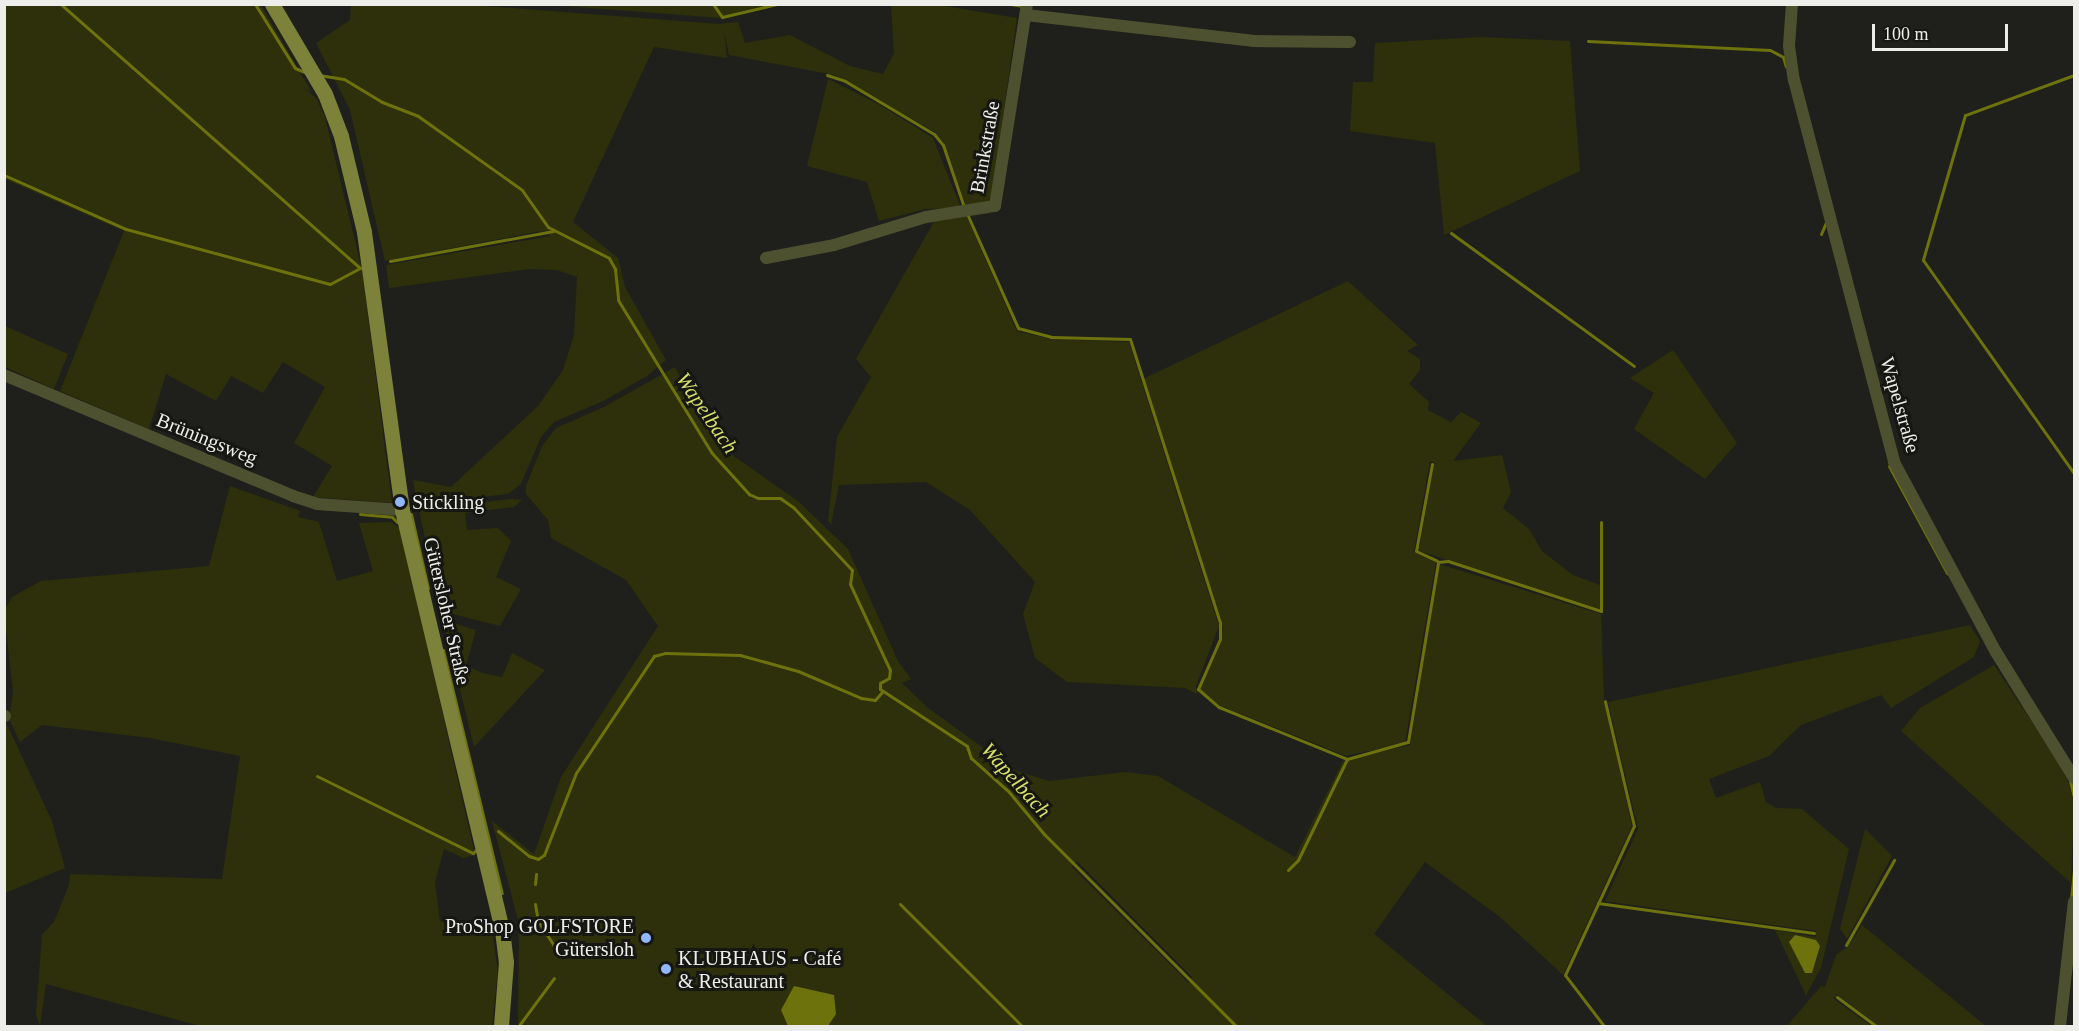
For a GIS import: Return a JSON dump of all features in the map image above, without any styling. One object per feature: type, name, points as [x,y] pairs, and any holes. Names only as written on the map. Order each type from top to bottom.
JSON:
[{"type":"main road","name":"Gütersloher Straße","points":[[272,4],[325,94],[340,136],[370,263],[402,510],[502,930],[506,962],[501,1026]]},
{"type":"street","name":"Wapelstraße","points":[[1792,4],[1789,46],[1794,80],[1894,462],[1996,652],[2074,778]]},
{"type":"street","points":[[1027,10],[1253,41],[1350,42]]},
{"type":"street","name":"Brinkstraße","points":[[766,258],[834,245],[926,217],[995,206],[1027,10]]},
{"type":"street","name":"Brüningsweg","points":[[4,375],[293,496],[317,504],[402,510]]},
{"type":"street","points":[[2060,1026],[2074,902]]},
{"type":"green space","points":[[783,4],[721,18],[551,5]]},
{"type":"green space","points":[[5,5],[261,5],[312,93],[302,86],[316,98],[325,117],[362,270],[392,503],[313,497],[332,466],[294,443],[325,387],[283,362],[263,393],[231,376],[216,401],[166,374],[149,429],[60,391],[124,231],[5,179]]},
{"type":"green space","points":[[351,5],[472,5],[719,24],[738,22],[745,43],[790,35],[850,66],[883,74],[894,53],[891,5],[939,5],[1017,18],[992,195],[988,202],[966,205],[943,143],[935,132],[834,75],[729,55],[724,31],[727,58],[654,47],[573,222],[618,258],[625,287],[666,360],[647,376],[603,401],[554,422],[541,437],[521,484],[508,494],[417,504],[413,480],[451,487],[538,406],[563,370],[574,335],[577,277],[557,270],[530,269],[389,288],[386,265],[550,236],[546,231],[536,232],[385,261],[350,110],[316,43],[350,20]]},
{"type":"green space","points":[[1481,37],[1570,41],[1580,171],[1444,235],[1435,143],[1350,131],[1353,82],[1373,82],[1375,43]]},
{"type":"green space","points":[[828,79],[880,105],[933,138],[961,208],[925,209],[879,221],[867,182],[807,166]]},
{"type":"green space","points":[[966,215],[1017,331],[1050,339],[1129,342],[1219,626],[1196,686],[1197,694],[1185,688],[1067,682],[1035,658],[1023,614],[1035,582],[970,510],[926,482],[839,485],[831,525],[828,521],[837,437],[871,377],[856,359],[936,218]]},
{"type":"green space","points":[[1348,281],[1418,345],[1407,351],[1420,359],[1420,370],[1409,384],[1429,402],[1428,410],[1451,422],[1461,412],[1481,423],[1453,461],[1502,455],[1511,492],[1503,508],[1529,529],[1542,551],[1573,575],[1600,585],[1600,609],[1419,551],[1434,463],[1430,461],[1414,552],[1436,562],[1405,743],[1346,756],[1219,705],[1200,689],[1223,629],[1143,379]]},
{"type":"green space","points":[[5,326],[68,354],[54,389],[5,367]]},
{"type":"green space","points":[[1673,350],[1737,443],[1705,479],[1634,429],[1654,393],[1630,378]]},
{"type":"green space","points":[[675,367],[703,422],[728,452],[799,502],[848,549],[898,661],[911,679],[902,683],[928,708],[1014,770],[1049,781],[1125,772],[1158,776],[1295,857],[1343,761],[1410,745],[1439,564],[1601,614],[1604,700],[1632,826],[1563,975],[1500,917],[1425,862],[1374,934],[1487,1026],[518,1026],[519,924],[492,821],[534,854],[561,777],[658,626],[626,580],[551,538],[548,520],[526,494],[526,486],[542,446],[556,428],[604,407]],"holes":[[[1077,861],[1192,977],[1189,983],[1072,867]]]},
{"type":"green space","points":[[230,486],[300,511],[298,517],[319,522],[337,581],[373,571],[359,523],[391,522],[400,528],[475,855],[463,858],[444,849],[435,882],[440,921],[491,923],[498,972],[492,1026],[200,1026],[46,984],[40,1026],[36,1015],[42,934],[54,922],[69,885],[70,874],[222,879],[240,756],[150,738],[42,725],[20,742],[9,719],[13,692],[4,611],[12,597],[41,581],[209,566]]},
{"type":"green space","points":[[511,499],[522,500],[514,507],[465,513],[467,530],[498,528],[511,541],[496,577],[521,589],[500,626],[441,611],[419,510]]},
{"type":"green space","points":[[443,620],[476,630],[466,665],[482,673],[502,677],[512,653],[545,670],[474,747]]},
{"type":"green space","points":[[1970,625],[1980,641],[1974,657],[1891,708],[1881,695],[1801,725],[1769,756],[1709,779],[1716,798],[1760,782],[1766,802],[1776,808],[1802,809],[1849,849],[1821,968],[1806,995],[1775,930],[1816,937],[1816,931],[1605,901],[1638,829],[1608,702]]},
{"type":"green space","points":[[1994,665],[2066,773],[2074,804],[2071,883],[1901,731],[1920,708]]},
{"type":"green space","points":[[5,720],[52,821],[65,868],[5,893]]},
{"type":"green space","points":[[1865,829],[1892,856],[1847,939],[1840,929]]},
{"type":"green space","points":[[1862,925],[1986,1026],[1878,1026],[1837,994],[1834,999],[1871,1026],[1787,1026],[1821,986],[1825,987],[1836,955],[1848,946]]},
{"type":"shaded area","points":[[1795,935],[1816,940],[1820,946],[1812,973],[1805,973],[1789,942]]},
{"type":"shaded area","points":[[794,986],[834,995],[836,1014],[828,1026],[788,1026],[781,1010]]},
{"type":"waterway","points":[[4,175],[126,229],[330,284],[360,268],[61,4]]},
{"type":"waterway","name":"Wapelbach","points":[[255,4],[295,68],[307,73]]},
{"type":"waterway","points":[[713,4],[722,17],[777,4]]},
{"type":"waterway","points":[[1011,4],[1022,6]]},
{"type":"waterway","points":[[1588,41],[1770,50],[1783,57],[1786,67]]},
{"type":"waterway","name":"Wapelbach","points":[[319,75],[344,79],[382,102],[418,116],[522,190],[548,227],[609,258],[615,269],[618,300],[711,452],[749,494],[758,498],[780,498],[793,507],[852,570],[850,584],[890,670],[889,678],[880,683],[880,689],[967,746],[971,758],[1009,792],[1044,834],[1236,1026]]},
{"type":"waterway","points":[[827,75],[845,81],[934,134],[943,145],[964,207]]},
{"type":"waterway","points":[[2074,75],[1965,115],[1923,260],[2074,473]]},
{"type":"waterway","points":[[968,216],[1018,328],[1051,337],[1130,339],[1220,622],[1220,639],[1198,689],[1219,707],[1347,759]]},
{"type":"waterway","points":[[1821,234],[1826,222]]},
{"type":"waterway","points":[[390,261],[553,231]]},
{"type":"waterway","points":[[1451,233],[1634,366]]},
{"type":"waterway","points":[[1432,464],[1416,551],[1437,561]]},
{"type":"waterway","points":[[1889,466],[1947,573]]},
{"type":"waterway","points":[[360,514],[392,517],[397,522]]},
{"type":"waterway","points":[[411,514],[428,588]]},
{"type":"waterway","points":[[1288,870],[1298,860],[1347,759],[1408,742],[1438,562],[1448,561],[1601,611],[1601,522]]},
{"type":"waterway","points":[[443,650],[502,893]]},
{"type":"waterway","points":[[498,831],[529,856],[538,859],[544,855],[576,773],[654,656],[665,653],[740,655],[798,671],[861,698],[875,700],[882,692]]},
{"type":"waterway","points":[[1604,1026],[1565,975],[1634,826],[1605,701]]},
{"type":"waterway","points":[[317,776],[473,853],[476,850]]},
{"type":"waterway","points":[[2070,781],[2074,797]]},
{"type":"waterway","points":[[1846,945],[1894,860]]},
{"type":"waterway","points":[[2071,899],[2074,868]]},
{"type":"waterway","points":[[535,884],[536,874]]},
{"type":"waterway","points":[[1598,903],[1814,933]]},
{"type":"waterway","points":[[535,904],[538,921],[555,947]]},
{"type":"waterway","points":[[900,904],[1022,1026]]},
{"type":"waterway","points":[[520,1024],[554,978]]},
{"type":"waterway","points":[[1837,997],[1876,1026]]},
{"type":"place","name":"Stickling","points":[[400,502]]},
{"type":"place","name":"ProShop GOLFSTORE Gütersloh","points":[[646,938]]},
{"type":"place","name":"KLUBHAUS - Café & Restaurant","points":[[666,969]]}]
